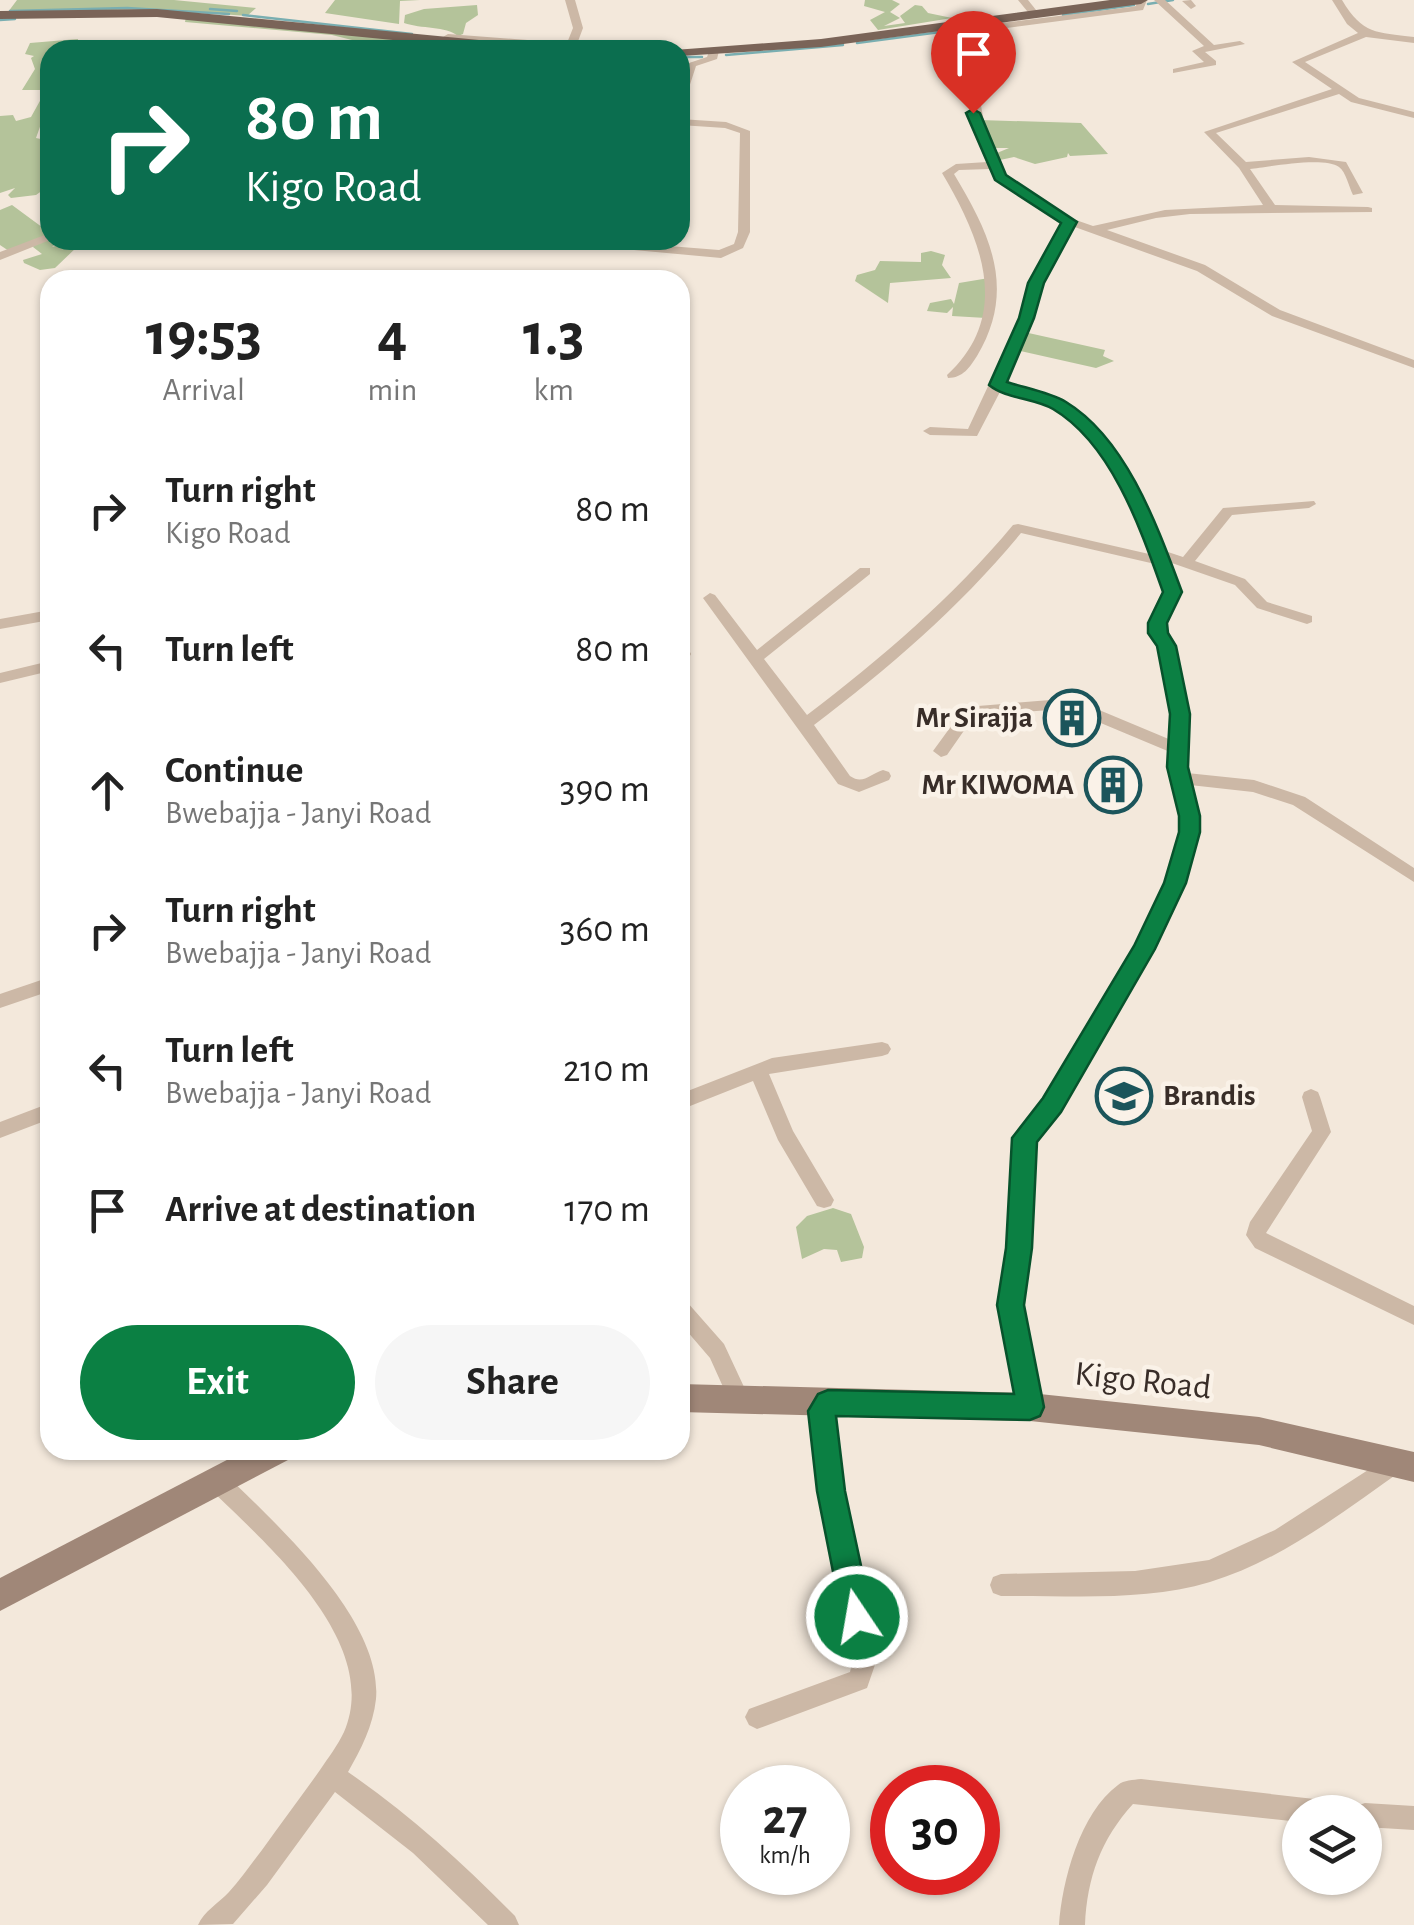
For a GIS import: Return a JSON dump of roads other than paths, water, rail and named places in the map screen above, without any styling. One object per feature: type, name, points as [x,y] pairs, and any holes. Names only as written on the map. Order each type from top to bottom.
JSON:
[{"type":"main road","points":[[690,52],[821,43],[996,23],[1142,0]]},
{"type":"main road","points":[[2,15],[157,12],[440,40]]},
{"type":"street","points":[[570,0],[578,28],[573,40]]},
{"type":"street","points":[[1024,0],[1035,15]]},
{"type":"street","points":[[1142,0],[1140,8],[1131,10],[996,23],[985,60],[974,79],[972,105],[994,165],[1005,182],[1069,222],[1201,268],[1276,313],[1414,364]]},
{"type":"street","points":[[1158,0],[1212,48]]},
{"type":"street","points":[[1337,0],[1350,22],[1364,34]]},
{"type":"street","points":[[1414,40],[1364,34],[1296,60],[1362,103],[1414,115]]},
{"type":"street","points":[[448,37],[489,40]]},
{"type":"street","points":[[1176,70],[1212,63],[1197,51],[1240,44]]},
{"type":"street","points":[[690,67],[712,59],[714,51]]},
{"type":"street","points":[[1272,208],[1244,166],[1209,132],[1340,90]]},
{"type":"street","points":[[672,250],[721,254],[739,246],[744,232],[745,131],[734,126],[690,123]]},
{"type":"street","points":[[1244,166],[1339,163],[1346,168],[1356,194]]},
{"type":"street","points":[[953,375],[962,369],[983,335],[992,298],[992,276],[981,232],[948,173],[956,167],[994,165]]},
{"type":"street","points":[[1087,228],[1123,225],[1162,213],[1272,208],[1368,210]]},
{"type":"street","points":[[930,431],[972,432],[1026,318],[1036,283],[1069,222]]},
{"type":"street","points":[[0,256],[40,240]]},
{"type":"street","points":[[997,385],[1058,404],[1093,432],[1138,502],[1172,592],[1158,623],[1158,633],[1166,646],[1178,700],[1180,778],[1189,832],[1175,883],[1144,949],[1052,1105],[1024,1138],[1019,1248],[1010,1305],[1030,1407]]},
{"type":"street","points":[[1186,563],[1228,511],[1310,504]]},
{"type":"street","points":[[805,724],[854,687],[940,611],[988,564],[1016,529],[1024,527],[1186,563],[1240,582],[1262,606],[1307,620]]},
{"type":"street","points":[[755,659],[865,571]]},
{"type":"street","points":[[710,598],[844,780],[854,787],[866,786],[883,776]]},
{"type":"street","points":[[0,624],[40,618]]},
{"type":"street","points":[[0,678],[40,668]]},
{"type":"street","points":[[940,751],[965,718],[1005,707],[1050,705],[1087,711],[1178,748]]},
{"type":"street","points":[[1180,778],[1235,782],[1282,794],[1414,876]]},
{"type":"street","points":[[0,1001],[40,987]]},
{"type":"street","points":[[690,1098],[758,1070],[825,1055],[882,1049]]},
{"type":"street","points":[[758,1070],[785,1134],[824,1200]]},
{"type":"street","points":[[1311,1096],[1322,1132],[1256,1228],[1256,1234],[1262,1242],[1414,1316]]},
{"type":"street","points":[[0,1130],[40,1115]]},
{"type":"street","points":[[690,1319],[717,1350],[740,1402]]},
{"type":"street","name":"Kigo Road","points":[[690,1399],[1030,1407],[1259,1431],[1405,1465]]},
{"type":"street","points":[[757,1717],[835,1691],[859,1680],[864,1668],[864,1649],[831,1491],[822,1411],[828,1403]]},
{"type":"street","points":[[0,1595],[256,1460]]},
{"type":"street","points":[[1001,1586],[1164,1578],[1208,1571],[1280,1539],[1405,1465]]},
{"type":"street","points":[[211,1925],[261,1870],[330,1774],[358,1729],[364,1693],[353,1646],[334,1609],[289,1553],[215,1480]]},
{"type":"street","points":[[330,1774],[477,1892],[506,1925]]},
{"type":"street","points":[[1072,1925],[1072,1904],[1094,1833],[1126,1792],[1282,1807]]},
{"type":"street","points":[[1382,1816],[1414,1818]]},
{"type":"waterway","points":[[1148,4],[1173,0]]},
{"type":"waterway","points":[[1063,15],[1134,5]]},
{"type":"waterway","points":[[10,11],[127,8],[229,14]]},
{"type":"waterway","points":[[210,9],[237,11]]},
{"type":"waterway","points":[[243,15],[412,34]]},
{"type":"waterway","points":[[0,20],[15,19]]},
{"type":"waterway","points":[[857,43],[963,29]]},
{"type":"waterway","points":[[726,55],[843,45]]},
{"type":"waterway","points":[[690,57],[702,57]]},
{"type":"place","name":"Mr Sirajja","points":[[1072,718]]},
{"type":"place","name":"Mr KIWOMA","points":[[1113,785]]},
{"type":"place","name":"Brandis","points":[[1124,1096]]}]
